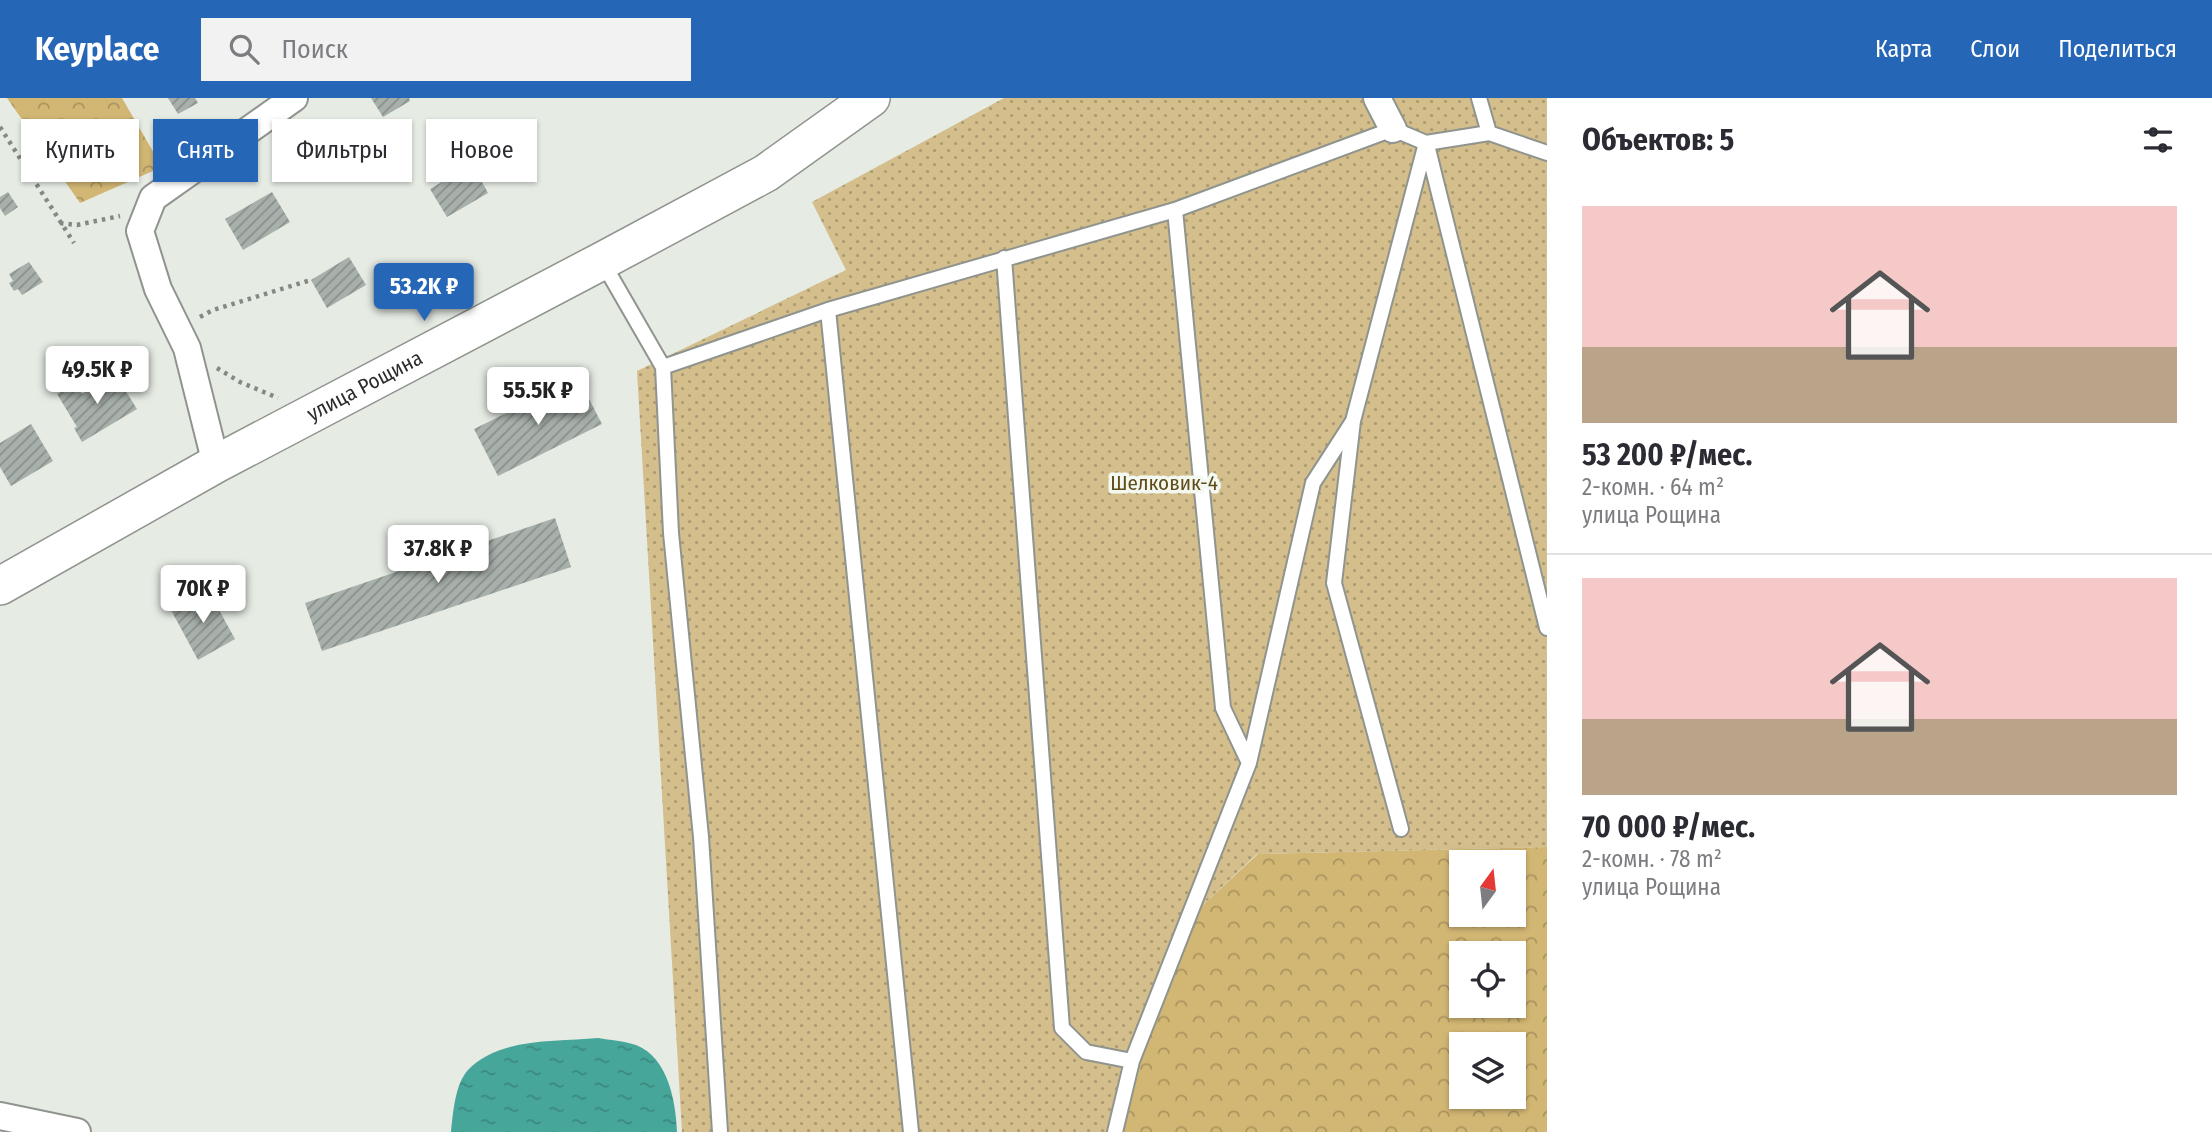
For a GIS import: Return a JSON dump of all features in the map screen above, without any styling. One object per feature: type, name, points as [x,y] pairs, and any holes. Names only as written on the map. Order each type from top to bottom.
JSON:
[{"type":"street","points":[[216,464],[182,339],[158,289],[140,231],[153,198],[293,98]]},
{"type":"street","name":"улица Рощина","points":[[0,586],[216,464],[766,173],[871,98]]},
{"type":"street","points":[[1377,98],[1393,129]]},
{"type":"street","points":[[0,1116],[77,1132]]},
{"type":"lane","points":[[1479,98],[1489,133]]},
{"type":"lane","points":[[663,366],[828,310],[1175,209],[1393,129],[1426,144],[1489,133],[1547,153]]},
{"type":"lane","points":[[1401,829],[1334,583],[1353,421],[1426,144]]},
{"type":"lane","points":[[1426,144],[1547,628]]},
{"type":"lane","points":[[1175,209],[1223,708],[1250,763]]},
{"type":"lane","points":[[1004,258],[1062,1028],[1086,1052],[1132,1061]]},
{"type":"lane","points":[[603,261],[663,366],[671,533],[701,837],[720,1132]]},
{"type":"lane","points":[[828,310],[911,1132]]},
{"type":"lane","points":[[1115,1132],[1132,1061],[1250,763],[1312,483],[1353,421]]},
{"type":"path","points":[[0,127],[74,243]]},
{"type":"path","points":[[60,223],[76,225],[123,215],[150,205]]},
{"type":"path","points":[[291,403],[240,382],[182,339],[213,310],[311,280]]},
{"type":"green space","points":[[7,98],[122,98],[134,119],[22,119]]},
{"type":"green space","name":"Шелковик-4","points":[[1004,98],[1547,98],[1547,847],[1257,854],[1193,914],[1116,1132],[682,1132],[637,371],[846,270],[812,202]]},
{"type":"green space","points":[[139,127],[153,151],[153,171],[139,177]]},
{"type":"green space","points":[[65,182],[128,182],[80,203]]},
{"type":"green space","points":[[1547,847],[1547,1132],[1116,1132],[1193,914],[1258,854]]},
{"type":"water","points":[[598,1038],[636,1045],[656,1059],[672,1094],[677,1132],[451,1132],[460,1083],[468,1070],[481,1059],[512,1046]]},
{"type":"building","points":[[168,98],[195,98],[198,103],[178,114]]},
{"type":"building","points":[[371,98],[409,98],[410,101],[383,117]]},
{"type":"building","points":[[442,182],[482,182],[488,193],[447,217],[430,189]]},
{"type":"building","points":[[8,192],[18,207],[5,216],[0,208],[0,197]]},
{"type":"building","points":[[272,192],[290,222],[243,250],[225,219]]},
{"type":"building","points":[[349,257],[366,285],[327,308],[311,280]]},
{"type":"building","points":[[29,262],[43,282],[22,295],[18,289],[14,291],[9,283],[13,281],[9,274]]},
{"type":"building","points":[[115,374],[137,409],[82,442],[74,428],[77,427],[57,394],[76,383],[82,394]]},
{"type":"building","points":[[578,378],[602,424],[498,476],[474,429]]},
{"type":"building","points":[[31,424],[53,461],[11,486],[0,467],[0,443]]},
{"type":"building","points":[[555,518],[571,567],[322,651],[305,603]]},
{"type":"building","points":[[208,590],[235,639],[198,660],[171,610]]}]
